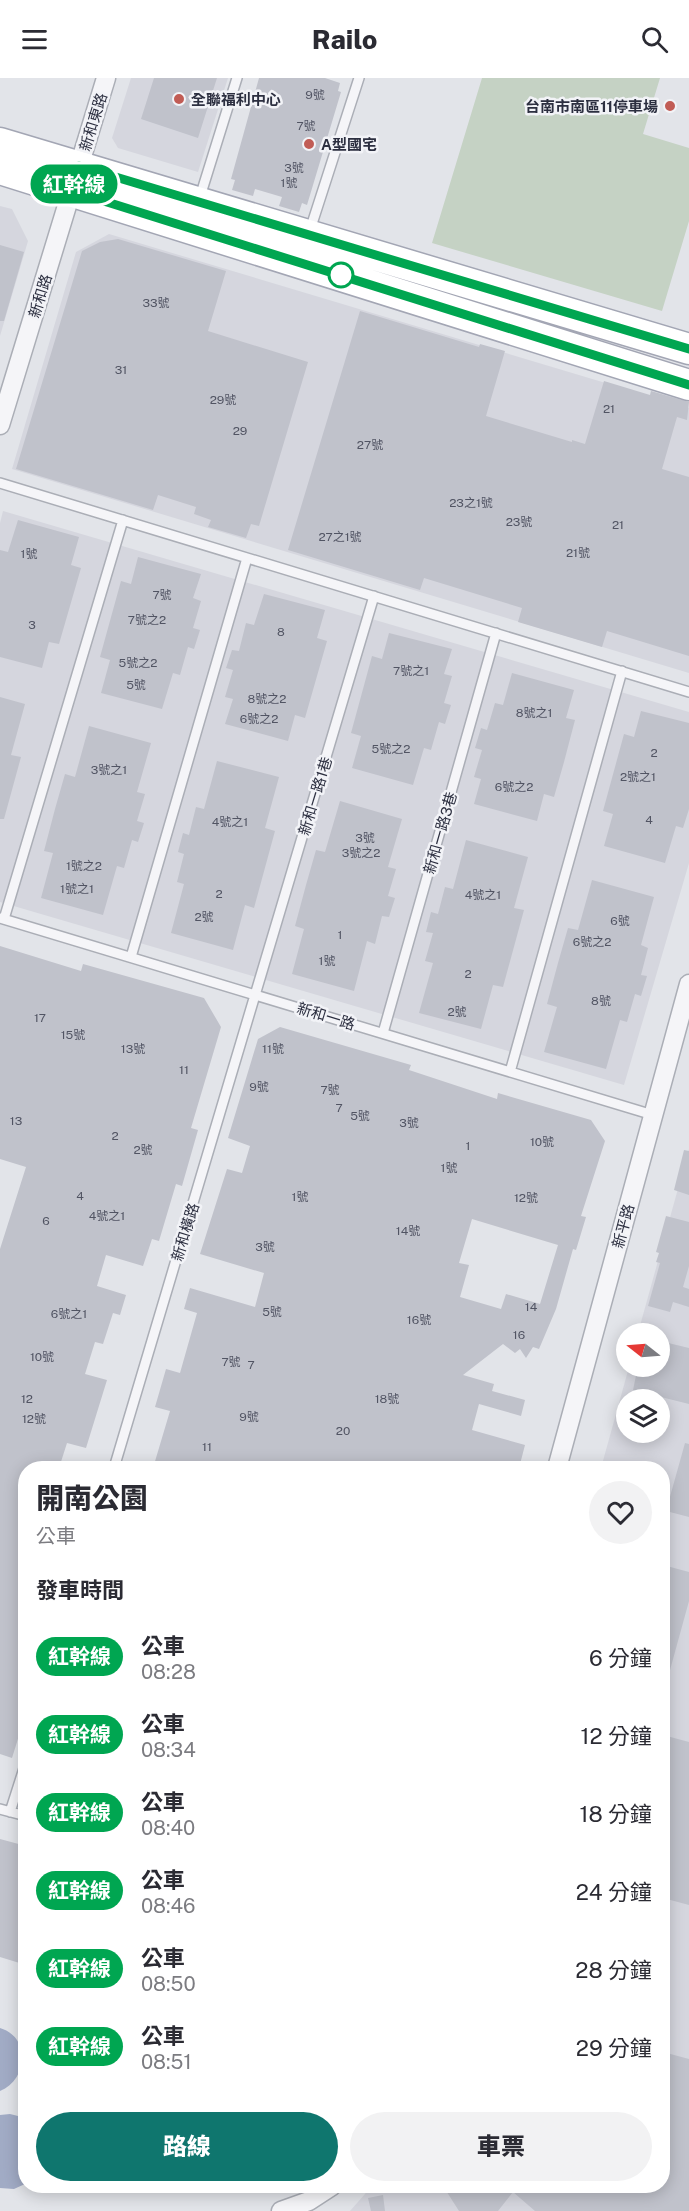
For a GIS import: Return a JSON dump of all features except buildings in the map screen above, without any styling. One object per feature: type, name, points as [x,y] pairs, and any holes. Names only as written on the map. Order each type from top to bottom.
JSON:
[{"type":"main road","points":[[0,142],[75,179],[689,385]]},
{"type":"main road","points":[[0,169],[75,179],[198,202],[689,349]]},
{"type":"street","name":"新和東路","points":[[75,179],[106,78]]},
{"type":"street","name":"新和路","points":[[0,424],[75,179]]},
{"type":"street","name":"新平路","points":[[559,1461],[689,984]]},
{"type":"street","points":[[281,2211],[309,2201],[321,2193]]},
{"type":"lane","points":[[198,202],[237,78]]},
{"type":"lane","points":[[309,235],[359,78]]},
{"type":"lane","points":[[0,483],[689,692]]},
{"type":"lane","points":[[2,918],[123,520]]},
{"type":"lane","points":[[130,957],[247,558]]},
{"type":"lane","name":"新和一路1巷","points":[[256,995],[374,596]]},
{"type":"lane","name":"新和一路3巷","points":[[383,1034],[496,633]]},
{"type":"lane","points":[[510,1072],[622,671]]},
{"type":"lane","name":"新和一路","points":[[2,918],[653,1115]]},
{"type":"lane","name":"新和橫路","points":[[116,1461],[256,995]]},
{"type":"lane","points":[[10,1812],[18,1787]]},
{"type":"lane","points":[[0,1809],[18,1814]]},
{"type":"shaded area","points":[[131,78],[228,78],[198,172],[118,148],[112,138]]},
{"type":"shaded area","points":[[0,206],[12,209],[28,241],[0,336]]},
{"type":"shaded area","points":[[109,234],[689,408],[689,673],[12,469],[76,252]]},
{"type":"shaded area","points":[[3,511],[689,712],[689,863],[624,1085],[0,902],[0,523]]},
{"type":"shaded area","points":[[689,1149],[689,2211],[350,2211],[366,2193],[670,2193],[670,1461],[603,1461],[616,1414],[616,1443],[670,1443],[670,1389],[623,1389],[626,1377],[670,1377],[670,1323],[641,1323]]},
{"type":"green space","points":[[482,78],[660,78],[643,134],[689,148],[689,221],[662,311],[432,243]]},
{"type":"water","points":[[0,2028],[10,2033],[18,2042],[18,2074],[9,2086],[0,2091]]},
{"type":"water","points":[[0,2115],[18,2116],[18,2187],[14,2189],[0,2188]]},
{"type":"bus line","name":"紅幹線","points":[[689,349],[79,166],[72,191],[689,385]]},
{"type":"place","name":"全聯福利中心","points":[[179,99]]},
{"type":"place","name":"台南市南區11停車場","points":[[670,106]]},
{"type":"place","name":"A型國宅","points":[[309,144]]}]
